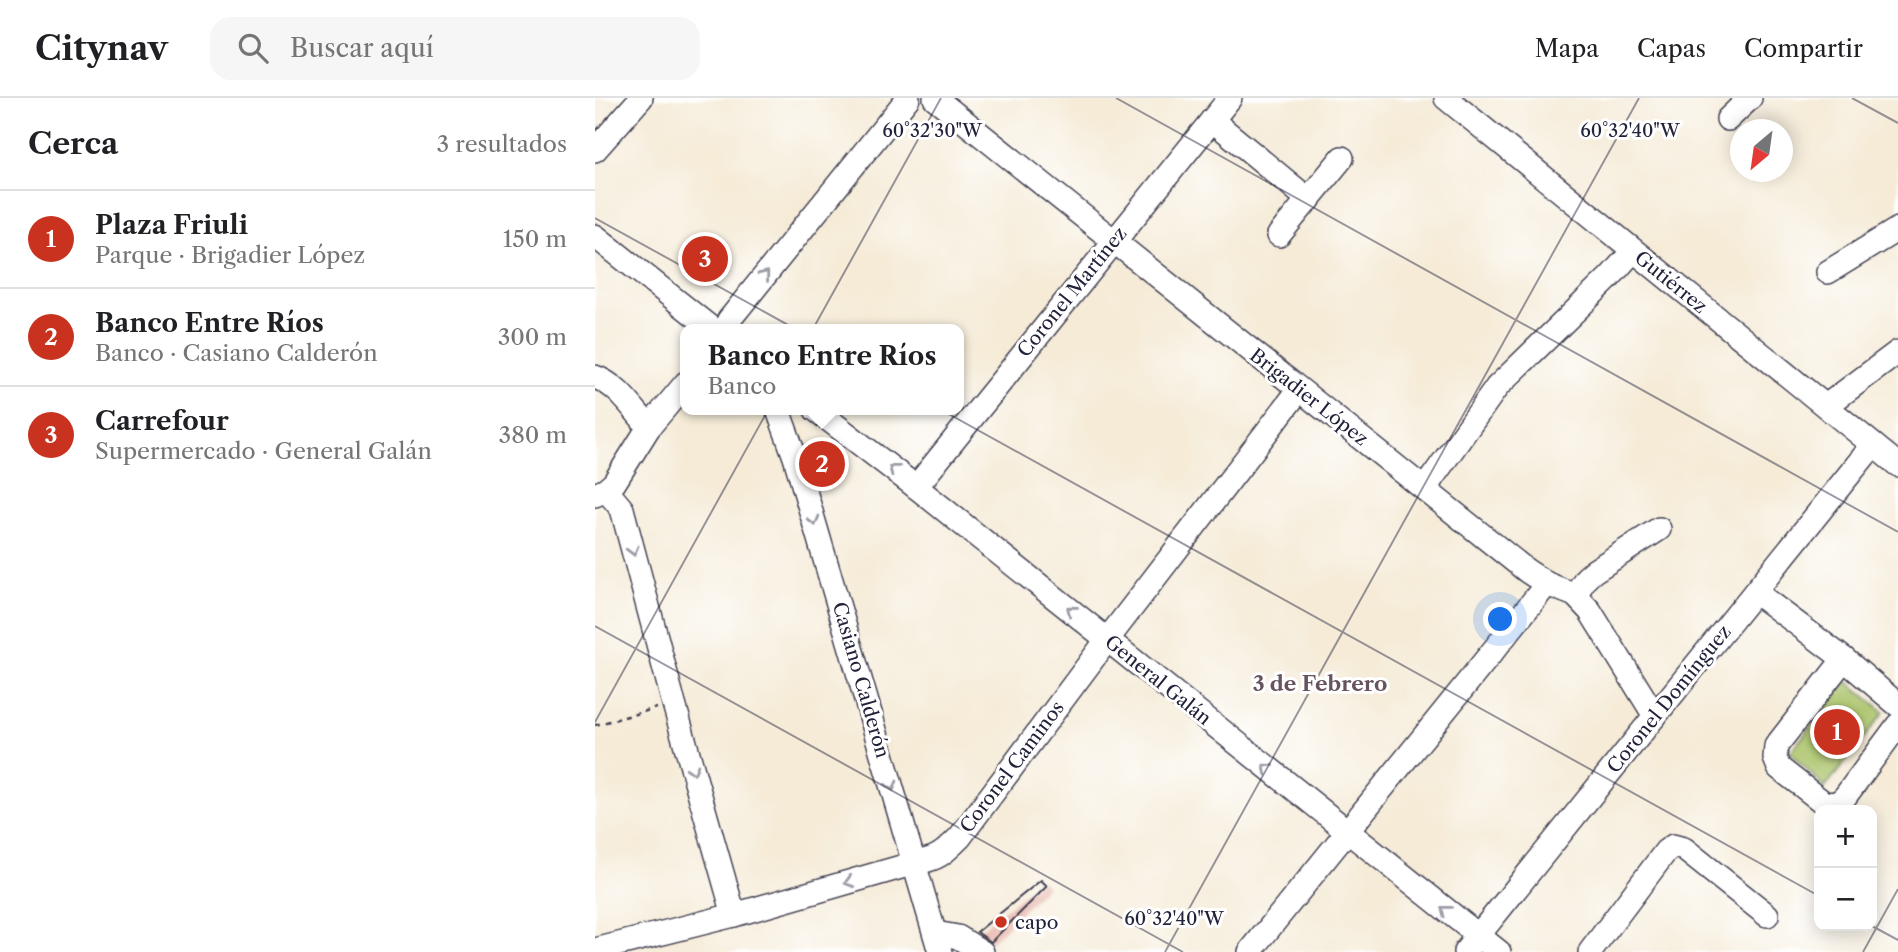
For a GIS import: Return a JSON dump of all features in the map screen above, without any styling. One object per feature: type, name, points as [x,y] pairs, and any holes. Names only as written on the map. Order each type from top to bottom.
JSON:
[{"type":"street","points":[[595,150],[641,98]]},
{"type":"street","points":[[727,324],[908,98]]},
{"type":"street","name":"Brigadier López","points":[[935,98],[1527,571],[1547,584],[1575,596],[1590,611],[1655,716]]},
{"type":"street","name":"Coronel Martínez","points":[[916,487],[1230,98]]},
{"type":"street","name":"Gutiérrez","points":[[1446,98],[1898,465]]},
{"type":"street","points":[[1728,119],[1750,98]]},
{"type":"street","points":[[1212,120],[1309,200]]},
{"type":"street","points":[[1279,236],[1342,158]]},
{"type":"street","points":[[1828,272],[1898,229]]},
{"type":"street","points":[[595,236],[706,324]]},
{"type":"street","points":[[1426,488],[1497,387],[1610,277],[1633,251]]},
{"type":"street","points":[[1826,406],[1898,352]]},
{"type":"street","points":[[595,377],[616,389],[649,427]]},
{"type":"street","points":[[680,389],[649,427],[614,483],[601,493],[622,509],[734,915]]},
{"type":"street","name":"Coronel Caminos","points":[[596,945],[734,915],[943,855],[960,837],[1299,390]]},
{"type":"street","name":"Casiano Calderón","points":[[780,415],[795,457],[938,943]]},
{"type":"street","points":[[795,457],[803,424],[824,416]]},
{"type":"street","name":"General Galán","points":[[824,416],[1346,832],[1472,944],[1499,952]]},
{"type":"street","name":"Coronel Domínguez","points":[[1472,944],[1873,445]]},
{"type":"street","points":[[1575,596],[1594,570],[1659,529]]},
{"type":"street","points":[[1250,952],[1547,584]]},
{"type":"street","points":[[1755,592],[1898,705]]},
{"type":"street","points":[[1843,659],[1776,746],[1775,758],[1779,768],[1823,803],[1836,804],[1898,725]]},
{"type":"street","points":[[1590,952],[1666,851],[1673,846],[1684,849],[1767,915]]},
{"type":"street","points":[[938,943],[958,937],[982,952]]},
{"type":"path","points":[[595,725],[674,704]]},
{"type":"green space","points":[[1847,681],[1884,712],[1825,788],[1790,753]]},
{"type":"building","name":"capo","points":[[1041,880],[1047,886],[991,942],[977,932]]},
{"type":"place","name":"Carrefour","points":[[705,259]]},
{"type":"place","name":"Banco Entre Ríos","points":[[822,464]]},
{"type":"place","name":"Plaza Friuli","points":[[1837,732]]},
{"type":"place","name":"capo","points":[[1001,922]]},
{"type":"district","name":"3 de Febrero","points":[[1320,683]]}]
